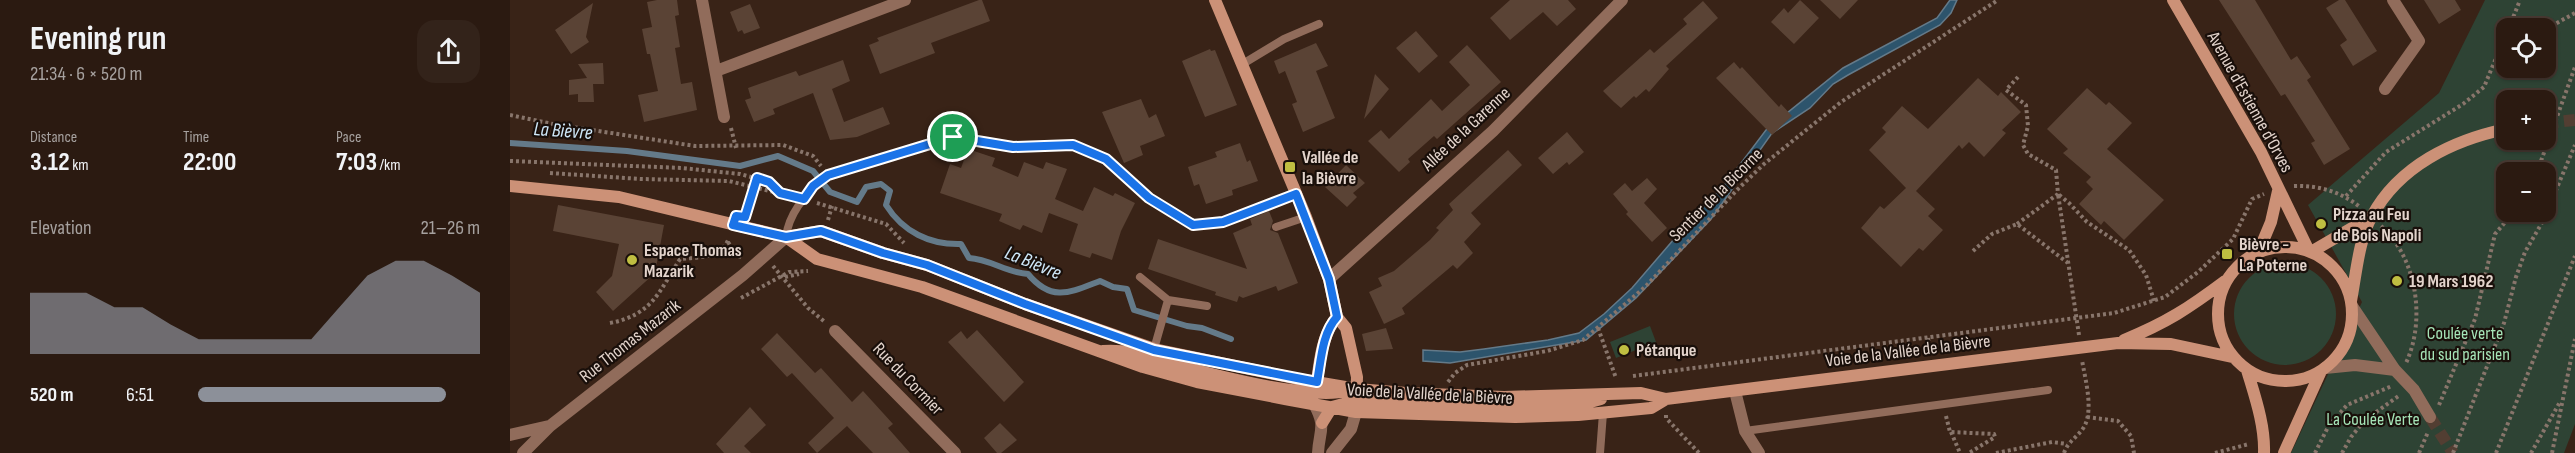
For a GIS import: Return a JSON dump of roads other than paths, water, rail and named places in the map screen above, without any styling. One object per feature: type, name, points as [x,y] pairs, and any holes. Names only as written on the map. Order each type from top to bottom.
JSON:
[{"type":"main road","points":[[1215,0],[1306,217],[1329,279],[1337,317],[1346,328],[1357,395],[1316,393],[1323,350],[1331,324],[1337,317]]},
{"type":"main road","name":"Avenue d'Estienne d'Orves","points":[[2173,0],[2261,152],[2278,191],[2310,252]]},
{"type":"main road","points":[[2284,453],[2323,370],[2341,351],[2346,340],[2350,329],[2360,255],[2371,217],[2394,185],[2426,159],[2463,140],[2496,132]]},
{"type":"main road","name":"Voie de la Vallée de la Bièvre","points":[[510,186],[619,197],[786,237],[824,232],[883,253],[927,265],[1025,304],[1154,350],[1316,393],[1332,407],[1357,395],[1406,393],[1504,396],[1641,393],[1666,399],[2118,343],[2171,344],[2232,357]]},
{"type":"main road","name":"Avenue d'Estienne d'Orves","points":[[2258,253],[2271,222],[2278,191]]},
{"type":"main road","points":[[2310,252],[2371,217]]},
{"type":"main road","name":"Voie de la Vallée de la Bièvre","points":[[786,237],[817,259],[922,287],[1099,351],[1197,382],[1316,393]]},
{"type":"main road","points":[[2323,370],[2297,380],[2271,380],[2247,370],[2232,357],[2222,339],[2217,319],[2219,299],[2227,280],[2239,265],[2258,253],[2282,247],[2310,252],[2326,261],[2337,272],[2346,286],[2352,304]]},
{"type":"main road","name":"Voie de la Vallée de la Bièvre","points":[[2118,343],[2178,315],[2227,280]]},
{"type":"main road","points":[[2247,370],[2264,447]]},
{"type":"main road","name":"Voie de la Vallée de la Bièvre","points":[[1357,395],[1515,417],[1603,413],[1651,408],[1666,399]]},
{"type":"main road","points":[[1322,423],[1332,407]]},
{"type":"street","points":[[702,0],[724,117]]},
{"type":"street","points":[[716,71],[905,0]]},
{"type":"street","name":"Allée de la Garenne","points":[[1329,279],[1493,131],[1622,0]]},
{"type":"street","points":[[2385,89],[2419,41],[2393,0]]},
{"type":"street","name":"Rue Thomas Mazarik","points":[[523,453],[550,426],[743,275],[786,237]]},
{"type":"street","points":[[2352,304],[2398,371],[2414,390],[2430,417]]},
{"type":"street","name":"Rue du Cormier","points":[[835,331],[954,453]]},
{"type":"street","points":[[2323,370],[2355,365],[2398,371]]},
{"type":"street","points":[[1735,391],[1745,431],[1759,453]]},
{"type":"street","points":[[1316,393],[1322,423],[1318,453]]},
{"type":"street","points":[[1332,453],[1351,429],[1357,395]]},
{"type":"street","name":"Rue Thomas Mazarik","points":[[510,435],[550,426]]},
{"type":"lane","points":[[1241,65],[1284,39],[1319,24]]},
{"type":"lane","points":[[786,237],[788,221],[813,186],[828,175],[953,137],[1013,147],[1073,145],[1106,159],[1149,198],[1193,225],[1223,222],[1296,194]]},
{"type":"lane","points":[[1276,227],[1306,217]]},
{"type":"lane","points":[[1140,277],[1168,300],[1208,306]]},
{"type":"lane","points":[[1154,350],[1168,300]]},
{"type":"lane","points":[[1745,431],[2048,390]]},
{"type":"lane","points":[[1600,453],[1603,413]]},
{"type":"water","points":[[1950,0],[1957,0],[1951,13],[1940,25],[1833,84],[1810,108],[1772,133],[1711,219],[1636,298],[1586,340],[1450,363],[1423,361],[1423,350],[1460,352],[1548,340],[1579,333],[1632,288],[1693,217],[1723,187],[1766,130],[1843,68],[1937,18]]},
{"type":"waterway","name":"La Bièvre","points":[[510,143],[627,151],[740,166],[778,156],[813,171],[830,192],[857,202],[866,187],[881,184],[890,191],[886,205],[901,223],[918,235],[939,242],[961,244],[969,258],[1028,274],[1045,289],[1054,292],[1071,291],[1100,281],[1113,287],[1127,289],[1134,310],[1187,326],[1202,328],[1231,339]]},
{"type":"tunnel","points":[[2556,122],[2575,120]]},
{"type":"tunnel","points":[[2430,417],[2453,453]]},
{"type":"place","name":"Vallée de la Bièvre","points":[[1290,167]]},
{"type":"place","name":"Pizza au Feu de Bois Napoli","points":[[2321,224]]},
{"type":"place","name":"Bièvre - La Poterne","points":[[2227,254]]},
{"type":"place","name":"Espace Thomas Mazarik","points":[[632,260]]},
{"type":"place","name":"19 Mars 1962","points":[[2397,281]]},
{"type":"place","name":"Pétanque","points":[[1624,350]]},
{"type":"park label","name":"Coulée verte du sud parisien","points":[[2465,343]]},
{"type":"park label","name":"La Coulée Verte","points":[[2373,419]]}]
